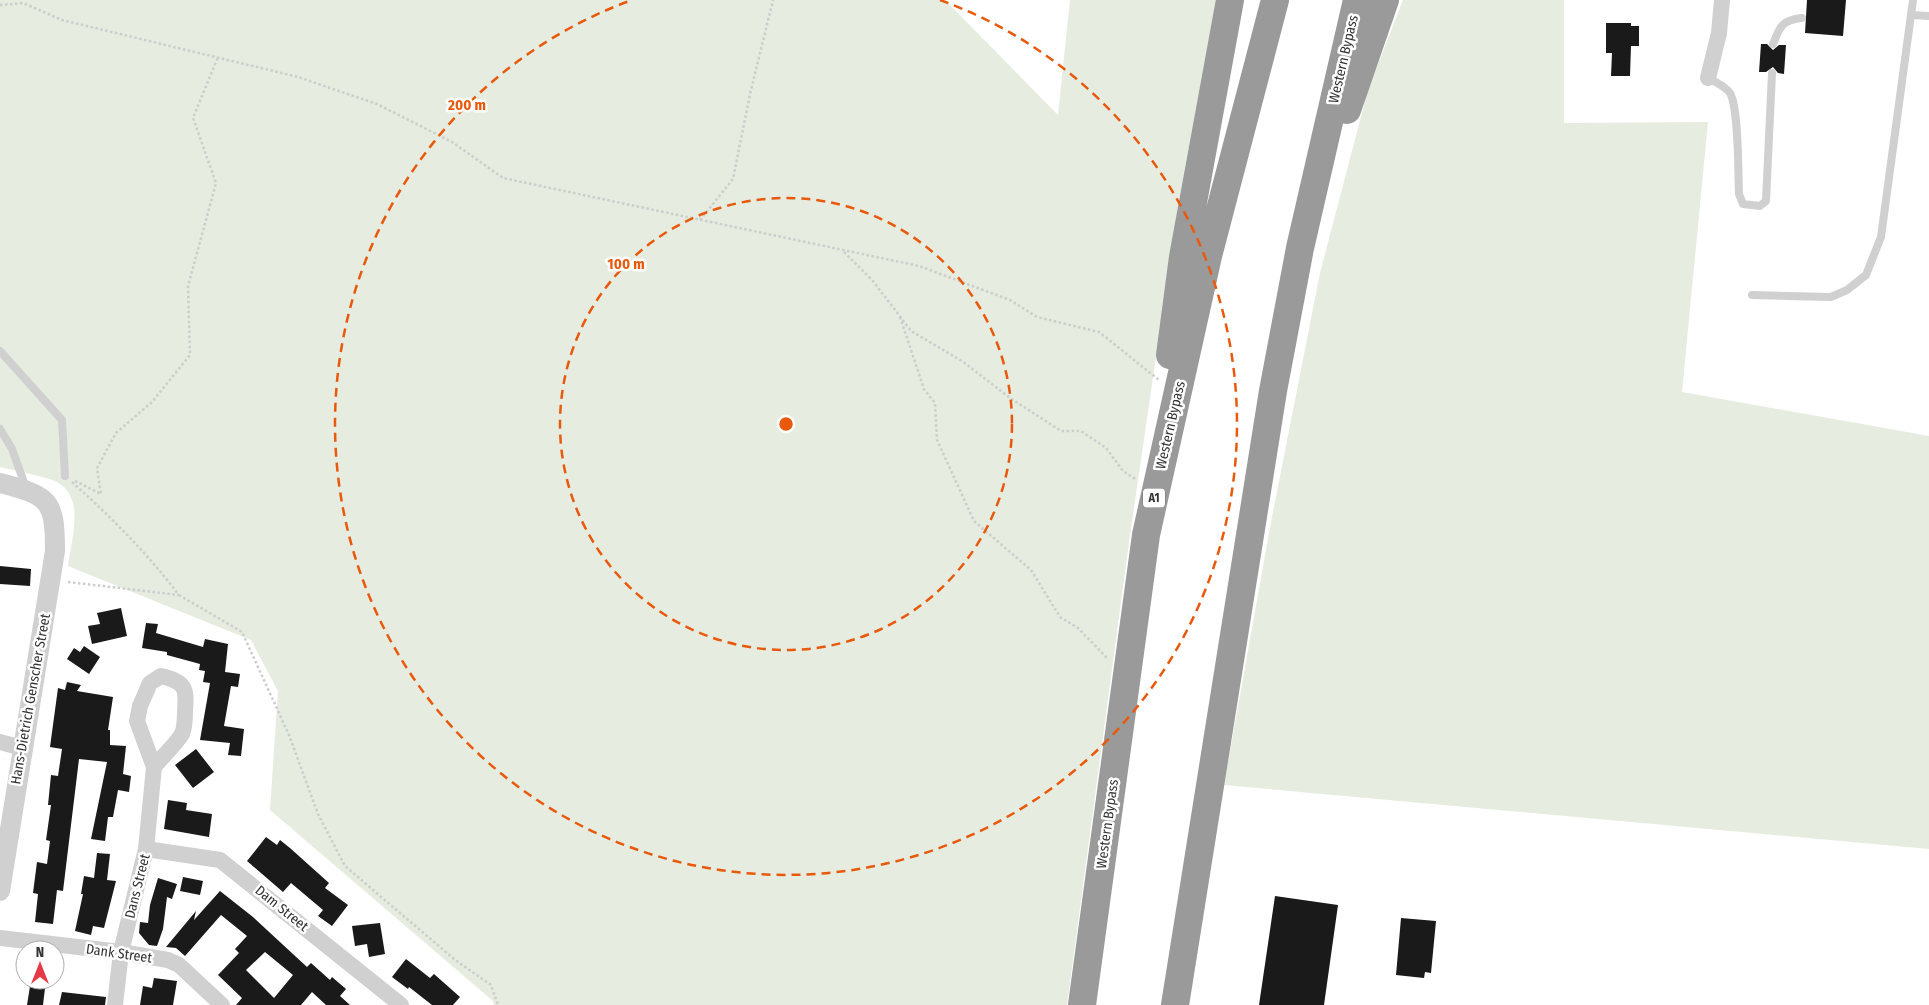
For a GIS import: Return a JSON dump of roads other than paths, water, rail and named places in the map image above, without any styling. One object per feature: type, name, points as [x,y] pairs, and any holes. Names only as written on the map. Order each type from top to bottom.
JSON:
[{"type":"highway","points":[[1146,535],[1182,257],[1230,0]]},
{"type":"highway","name":"Western Bypass","points":[[1082,1005],[1146,535],[1208,256],[1275,0]]},
{"type":"highway","name":"Western Bypass","points":[[1175,1005],[1273,391],[1300,248],[1357,0]]},
{"type":"highway","points":[[1300,248],[1385,0]]},
{"type":"street","points":[[1708,78],[1719,33],[1722,0]]},
{"type":"street","points":[[0,484],[27,490]]},
{"type":"street","name":"Hans-Dietrich Genscher Street","points":[[0,891],[55,551],[55,527],[51,508],[44,498],[27,490]]},
{"type":"street","name":"Dans Street","points":[[115,1005],[121,952],[146,849],[154,767],[137,721],[140,706],[150,683],[161,676],[174,679],[182,684],[186,691],[186,710],[181,735],[154,767]]},
{"type":"street","points":[[0,742],[22,748]]},
{"type":"street","name":"Dam Street","points":[[146,849],[220,860],[401,1005]]},
{"type":"street","name":"Dank Street","points":[[0,938],[121,952],[168,960],[179,965],[222,1005]]},
{"type":"lane","points":[[1752,295],[1831,297],[1847,290],[1866,275],[1881,237],[1913,0]]},
{"type":"lane","points":[[1911,15],[1929,16]]},
{"type":"lane","points":[[1773,44],[1779,28],[1789,19],[1802,18]]},
{"type":"lane","points":[[1708,78],[1721,85],[1731,94],[1735,117],[1739,194],[1742,204],[1760,206],[1766,201],[1772,73]]},
{"type":"lane","points":[[0,351],[62,420],[65,476]]},
{"type":"lane","points":[[0,428],[12,449],[27,490]]}]
